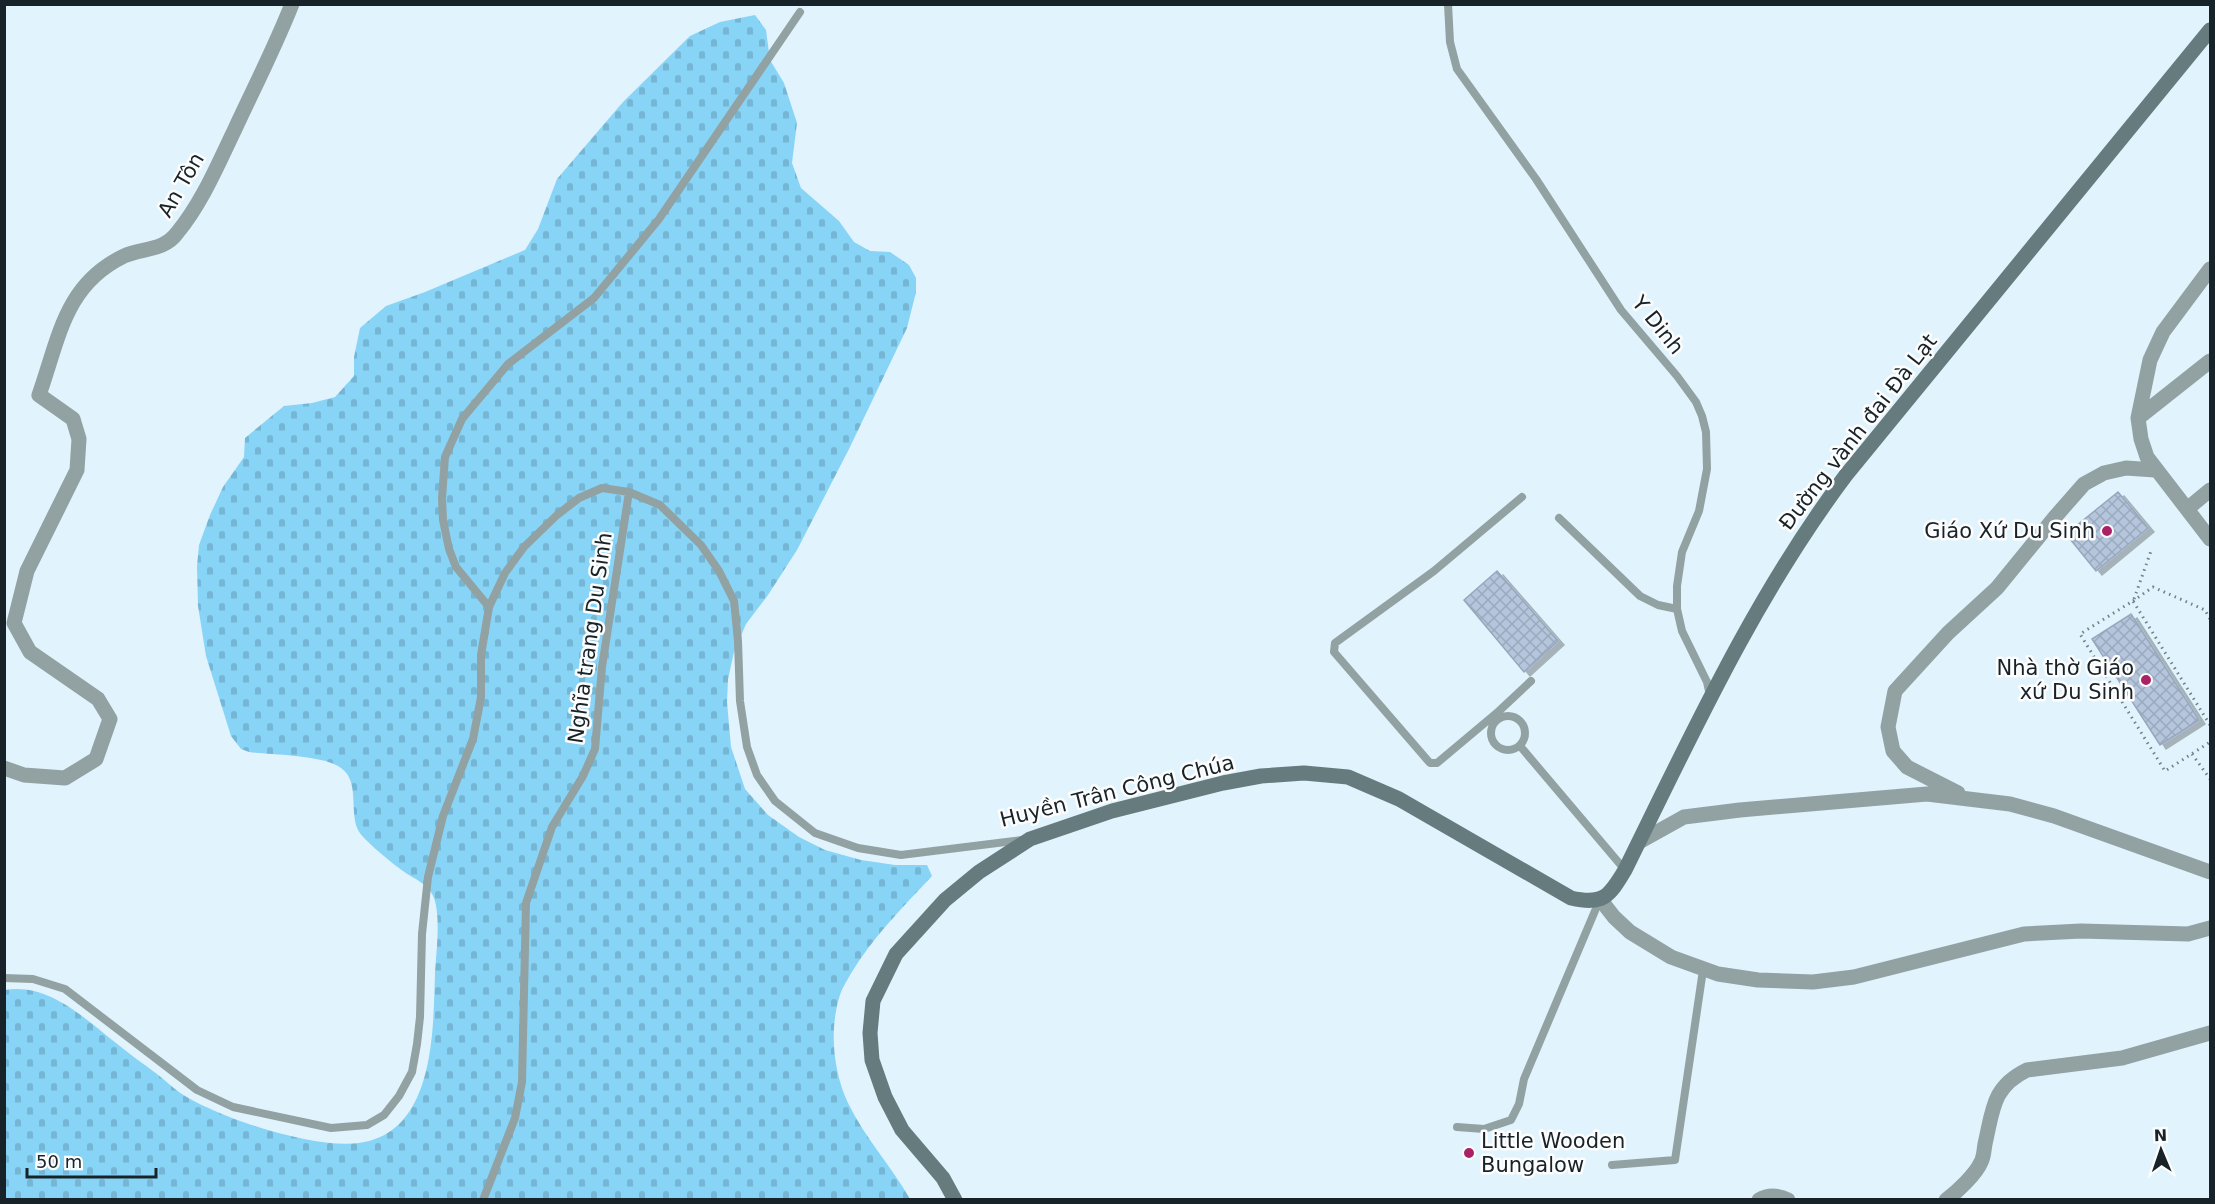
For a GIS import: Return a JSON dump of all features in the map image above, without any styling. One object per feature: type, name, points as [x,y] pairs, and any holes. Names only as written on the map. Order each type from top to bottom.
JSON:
[{"type":"main road","name":"Đường vành đai Đà Lạt","points":[[1600,899],[1610,894],[1625,870],[1710,698],[1777,575],[1824,505],[2211,30]]},
{"type":"main road","name":"Huyền Trân Công Chúa","points":[[1030,839],[1112,811],[1223,783],[1261,776],[1304,772],[1356,780],[1399,799],[1571,898],[1589,902],[1600,899]]},
{"type":"main road","points":[[955,1200],[943,1178],[902,1130],[885,1097],[873,1060],[870,1033],[873,1001],[896,954],[945,900],[979,872],[1030,839]]},
{"type":"street","name":"An Tôn","points":[[4,768],[24,774],[65,778],[96,759],[110,718],[98,699],[30,652],[14,622],[27,570],[77,470],[79,439],[73,419],[39,395],[58,332],[76,295],[95,275],[125,256],[162,246],[177,235],[207,188],[292,4]]},
{"type":"street","points":[[2211,269],[2163,332],[2150,360],[2139,418],[2146,457],[2211,539]]},
{"type":"street","points":[[2139,418],[2211,361]]},
{"type":"street","points":[[1972,800],[1907,767],[1893,751],[1888,727],[1895,691],[1948,633],[1997,588],[2084,484],[2104,473],[2126,468],[2155,470]]},
{"type":"street","points":[[2187,509],[2211,490]]},
{"type":"street","points":[[1639,842],[1684,817],[1927,794],[2010,804],[2054,816],[2211,872]]},
{"type":"street","points":[[1600,899],[1630,932],[1671,957],[1718,974],[1758,980],[1813,982],[1854,976],[2024,934],[2081,931],[2188,934],[2211,928]]},
{"type":"street","points":[[1954,1197],[1981,1163],[1995,1099],[2013,1077],[2027,1071],[2122,1058],[2211,1033]]},
{"type":"street","points":[[1759,1200],[1768,1195],[1782,1196],[1788,1200]]},
{"type":"lane","name":"Y Dinh","points":[[1448,4],[1450,42],[1457,69],[1536,179],[1621,310],[1677,376],[1696,402],[1702,416],[1706,432],[1707,469],[1699,511],[1682,552],[1677,586],[1677,609],[1682,631],[1707,682],[1710,698]]},
{"type":"lane","points":[[489,606],[456,567],[449,549],[443,520],[441,498],[445,457],[462,419],[508,363],[594,298],[659,219],[800,12]]},
{"type":"lane","name":"Huyền Trân Công Chúa","points":[[4,978],[33,979],[65,989],[197,1090],[233,1107],[331,1128],[367,1125],[384,1115],[399,1096],[412,1072],[420,1017],[422,934],[428,877],[443,816],[473,739],[481,697],[481,656],[489,606],[511,565],[524,548],[557,515],[579,498],[602,488],[629,492],[660,505],[701,545],[719,571],[734,601],[741,700],[747,747],[757,775],[775,801],[816,833],[858,848],[901,855],[1030,839]]},
{"type":"lane","name":"Nghĩa trang Du Sinh","points":[[483,1200],[515,1118],[522,1082],[526,903],[552,827],[583,776],[595,749],[602,667],[629,492]]},
{"type":"lane","points":[[1522,497],[1434,571],[1335,643],[1334,652],[1430,763],[1437,763],[1494,719],[1531,681]]},
{"type":"lane","points":[[1559,518],[1640,596],[1658,605],[1677,609]]},
{"type":"lane","points":[[1510,716],[1519,719],[1525,727],[1526,737],[1520,746],[1512,750],[1502,750],[1494,744],[1490,734],[1494,719],[1510,716]]},
{"type":"lane","points":[[1520,746],[1625,870]]},
{"type":"lane","points":[[1457,1126],[1484,1129],[1511,1120],[1520,1104],[1524,1079],[1600,899]]},
{"type":"lane","points":[[1612,1165],[1675,1160],[1703,970]]},
{"type":"path","points":[[2133,601],[2151,551]]},
{"type":"path","points":[[2211,619],[2205,609],[2153,586],[2080,634],[2165,771],[2211,742]]},
{"type":"path","points":[[2133,601],[2211,725]]},
{"type":"path","points":[[2192,754],[2211,779]]},
{"type":"green space","points":[[755,15],[766,30],[770,60],[784,83],[797,123],[792,163],[801,188],[839,221],[854,242],[870,251],[890,252],[909,265],[916,278],[916,292],[907,328],[849,449],[797,550],[746,624],[734,652],[728,679],[727,702],[731,747],[745,789],[768,815],[799,837],[825,850],[861,860],[895,865],[927,865],[932,876],[888,923],[859,961],[841,992],[834,1022],[836,1064],[848,1103],[862,1128],[910,1199],[5,1200],[5,990],[21,989],[36,992],[65,1004],[179,1092],[217,1112],[266,1130],[317,1141],[340,1144],[359,1143],[384,1135],[403,1120],[416,1100],[425,1076],[433,1023],[438,925],[434,898],[425,885],[392,863],[358,830],[350,780],[341,768],[323,760],[249,752],[241,749],[231,736],[206,656],[198,606],[199,545],[223,487],[244,457],[245,438],[284,406],[312,403],[335,397],[354,376],[354,357],[360,328],[386,306],[525,250],[538,229],[557,179],[623,102],[690,36],[720,22]]},
{"type":"building","name":"Giáo Xứ Du Sinh","points":[[2118,492],[2148,528],[2096,571],[2066,534]]},
{"type":"building","points":[[1497,571],[1558,641],[1524,672],[1464,600]]},
{"type":"building","name":"Nhà thờ Giáo xứ Du Sinh","points":[[2131,614],[2199,720],[2160,745],[2092,639]]},
{"type":"place","name":"Giáo Xứ Du Sinh","points":[[2107,531]]},
{"type":"place","name":"Nhà thờ Giáo xứ Du Sinh","points":[[2146,680]]},
{"type":"place","name":"Little Wooden Bungalow","points":[[1469,1153]]}]
